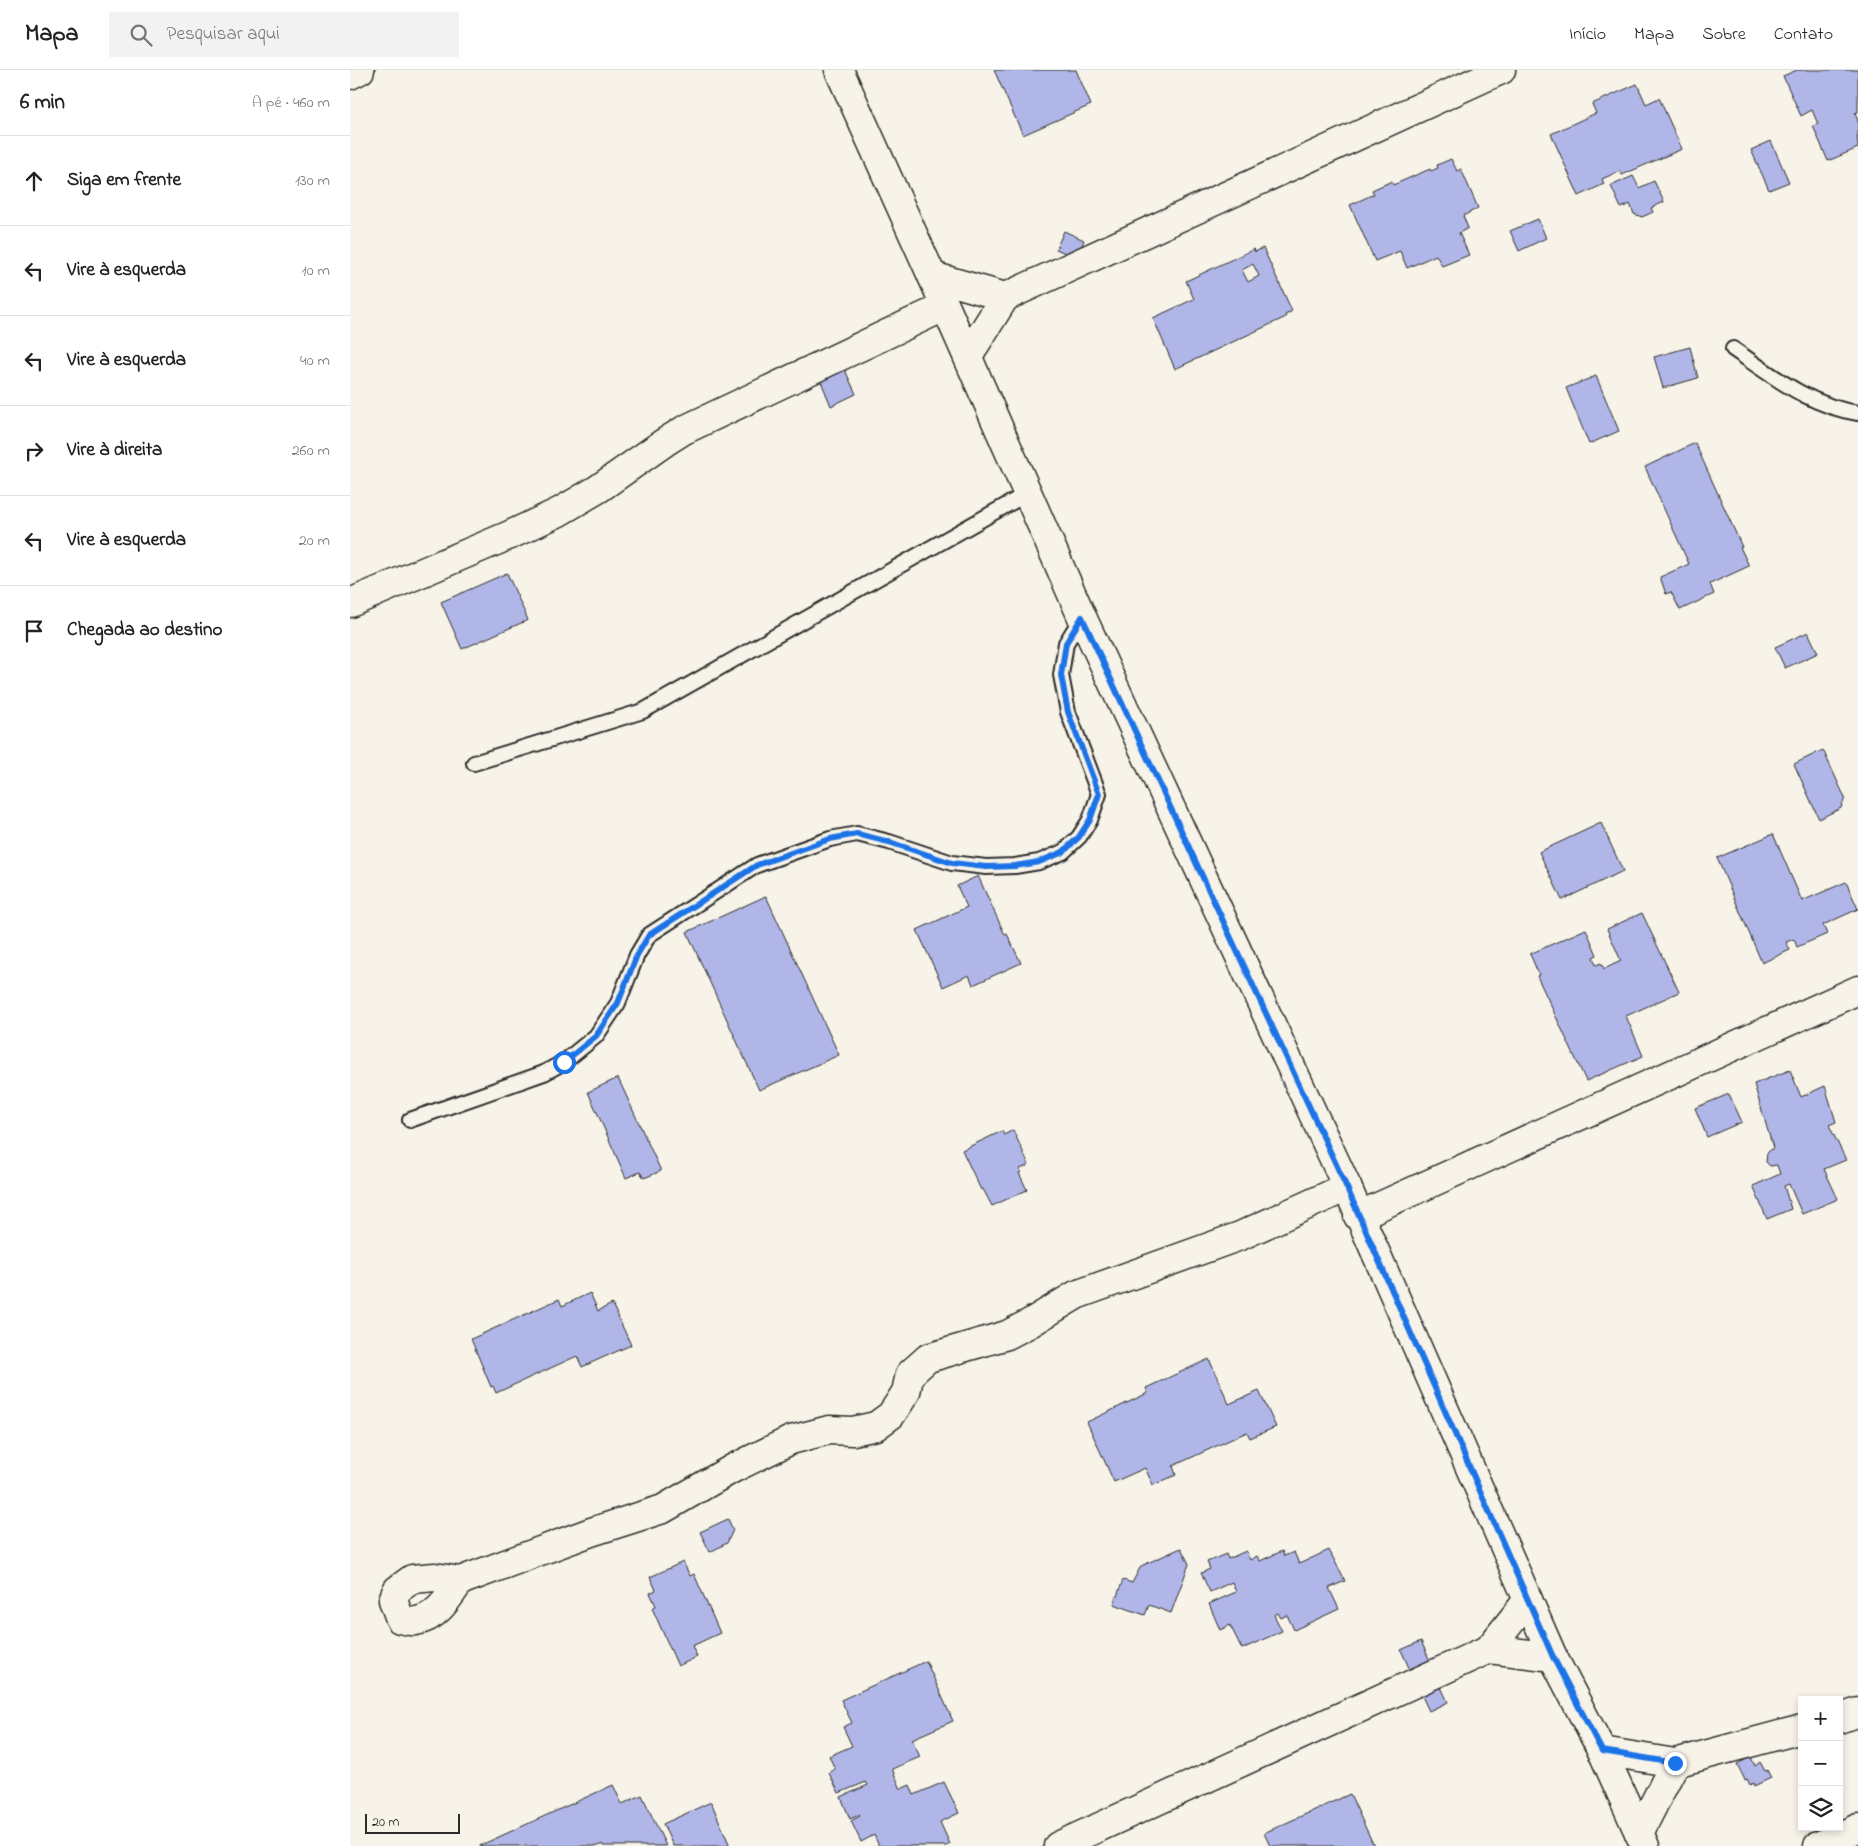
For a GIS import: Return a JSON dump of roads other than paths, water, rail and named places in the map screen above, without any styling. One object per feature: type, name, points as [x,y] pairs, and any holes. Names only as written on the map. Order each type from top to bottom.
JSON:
[{"type":"street","points":[[350,75],[360,70]]},
{"type":"street","points":[[839,70],[932,276],[944,307],[968,356],[1082,617],[1347,1188],[1553,1657],[1602,1751],[1642,1839]]},
{"type":"street","points":[[968,356],[1005,297],[1502,70]]},
{"type":"street","points":[[932,276],[1005,297]]},
{"type":"street","points":[[350,603],[559,512],[598,489],[684,430],[944,307]]},
{"type":"street","points":[[1358,1216],[1858,990]]},
{"type":"street","points":[[460,1581],[591,1532],[663,1508],[732,1469],[792,1440],[829,1430],[853,1431],[876,1426],[891,1415],[906,1392],[910,1374],[928,1358],[1007,1334],[1030,1323],[1076,1295],[1240,1236],[1347,1188]]},
{"type":"street","points":[[1058,1846],[1489,1649],[1528,1600]]},
{"type":"street","points":[[1489,1649],[1553,1657]]},
{"type":"street","points":[[1843,1718],[1858,1712]]},
{"type":"street","points":[[1602,1751],[1675,1763],[1798,1730]]},
{"type":"street","points":[[1642,1839],[1675,1763]]},
{"type":"street","points":[[1818,1846],[1858,1828]]},
{"type":"lane","points":[[1733,350],[1798,393],[1832,407],[1858,413]]},
{"type":"lane","points":[[474,763],[643,711],[1028,493]]},
{"type":"lane","points":[[410,1120],[544,1073],[564,1062],[596,1036],[610,1016],[618,1003],[637,955],[649,935],[757,865],[830,839],[857,834],[889,842],[952,863],[986,867],[1015,866],[1039,862],[1063,852],[1079,837],[1090,820],[1099,794],[1068,712],[1061,675],[1066,643],[1082,617]]}]
